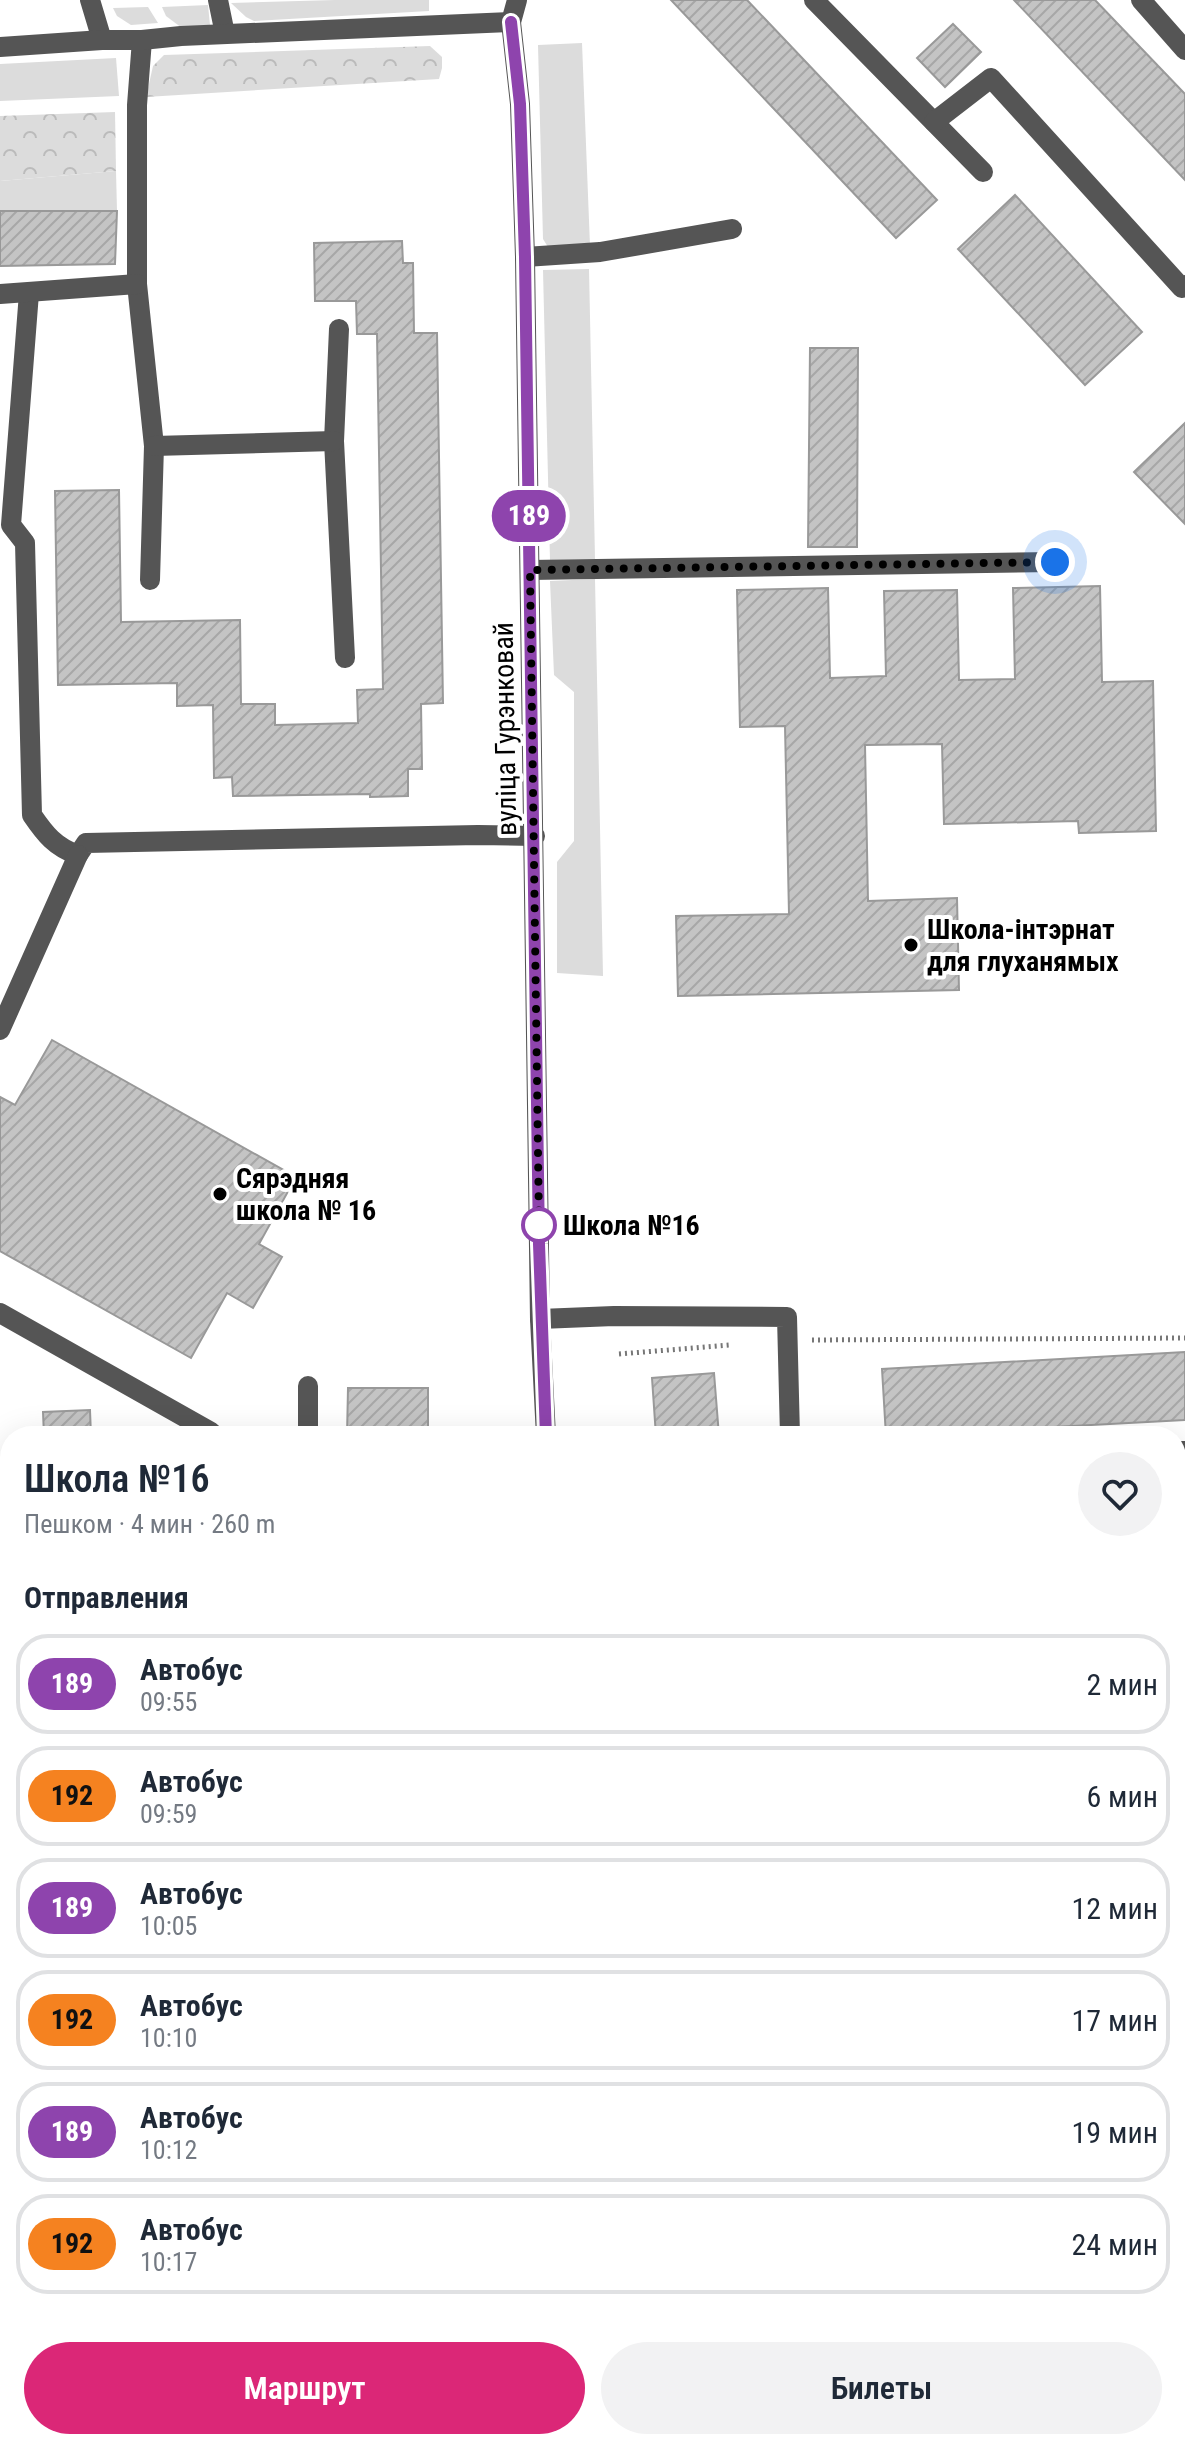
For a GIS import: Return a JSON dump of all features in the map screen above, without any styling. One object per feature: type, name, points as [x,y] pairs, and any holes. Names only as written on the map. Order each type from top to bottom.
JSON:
[{"type":"street","points":[[90,0],[102,40]]},
{"type":"street","points":[[218,0],[225,34]]},
{"type":"street","points":[[0,47],[511,22],[517,0]]},
{"type":"street","points":[[814,0],[983,172]]},
{"type":"street","points":[[1141,0],[1185,50]]},
{"type":"street","name":"вуліца Гурэнковай","points":[[511,22],[520,104],[525,257],[540,1319],[545,1426]]},
{"type":"street","points":[[142,40],[137,105],[137,284],[154,446],[150,580]]},
{"type":"street","points":[[934,122],[991,78],[1182,288],[1185,285]]},
{"type":"street","points":[[525,257],[600,252],[732,229]]},
{"type":"street","points":[[0,294],[137,284]]},
{"type":"street","points":[[29,293],[6,525],[25,543],[32,815],[48,838],[63,850],[78,855]]},
{"type":"street","points":[[339,329],[334,441],[345,658]]},
{"type":"street","points":[[154,446],[334,441]]},
{"type":"street","points":[[530,570],[1055,562]]},
{"type":"street","points":[[0,1030],[86,843],[535,836]]},
{"type":"street","points":[[0,1313],[200,1426]]},
{"type":"street","points":[[540,1319],[614,1316],[787,1317],[790,1426]]},
{"type":"street","points":[[308,1386],[308,1426]]},
{"type":"path","points":[[788,1340],[1185,1338]]},
{"type":"path","points":[[619,1354],[742,1344]]},
{"type":"green space","points":[[429,0],[429,11],[254,21],[231,3]]},
{"type":"green space","points":[[208,5],[210,25],[182,28],[166,16],[162,7]]},
{"type":"green space","points":[[148,7],[158,23],[131,25],[117,16],[113,8]]},
{"type":"green space","points":[[582,43],[590,246],[548,247],[543,239],[538,45]]},
{"type":"green space","points":[[430,46],[442,57],[439,79],[146,97],[153,66],[164,55]]},
{"type":"green space","points":[[116,58],[119,96],[0,101],[0,64]]},
{"type":"green space","points":[[115,112],[116,171],[0,181],[0,116]]},
{"type":"green space","points":[[116,171],[117,211],[0,211],[0,181]]},
{"type":"green space","points":[[589,269],[595,559],[550,560],[543,270]]},
{"type":"green space","points":[[595,579],[603,976],[557,973],[557,862],[574,841],[574,692],[554,675],[550,581]]},
{"type":"building","points":[[671,0],[747,0],[937,200],[896,238]]},
{"type":"building","points":[[1014,0],[1095,0],[1185,94],[1185,180]]},
{"type":"building","points":[[953,24],[981,52],[945,87],[917,58]]},
{"type":"building","points":[[1015,195],[1142,332],[1085,385],[958,249]]},
{"type":"building","points":[[0,211],[117,211],[115,264],[0,266]]},
{"type":"building","points":[[402,241],[403,263],[413,263],[414,333],[437,333],[443,703],[421,704],[422,769],[408,769],[408,796],[233,796],[232,777],[214,778],[213,705],[177,706],[177,683],[58,685],[55,491],[119,490],[121,622],[240,620],[241,704],[275,704],[275,725],[358,723],[357,690],[383,689],[377,334],[357,334],[356,301],[315,301],[314,243]]},
{"type":"building","points":[[810,348],[858,348],[857,547],[808,547]]},
{"type":"building","points":[[1185,423],[1185,524],[1134,472]]},
{"type":"building","points":[[1100,586],[1102,682],[1153,681],[1156,831],[1079,833],[1078,821],[944,824],[942,744],[865,745],[868,901],[957,898],[959,990],[678,996],[676,916],[789,914],[785,726],[740,727],[737,590],[828,588],[830,678],[886,676],[884,591],[957,590],[959,680],[1015,679],[1013,588]]},
{"type":"building","points":[[52,1040],[296,1177],[259,1244],[282,1257],[253,1308],[227,1293],[191,1358],[0,1251],[0,1097],[15,1105]]},
{"type":"building","points":[[1185,1352],[1185,1420],[1073,1426],[885,1426],[882,1369]]},
{"type":"building","points":[[714,1373],[718,1426],[655,1426],[652,1378]]},
{"type":"building","points":[[348,1388],[428,1388],[428,1426],[347,1426]]},
{"type":"building","points":[[90,1410],[91,1426],[44,1426],[43,1412]]},
{"type":"bus line","name":"189","points":[[511,22],[520,104],[525,257],[540,1319],[545,1426]]},
{"type":"place","name":"Школа-інтэрнат для глуханямых","points":[[911,945]]},
{"type":"place","name":"Сярэдняя школа № 16","points":[[220,1194]]},
{"type":"place","name":"Школа №16","points":[[539,1225]]},
{"type":"route","points":[[539,1225],[530,570],[1055,562]]}]
